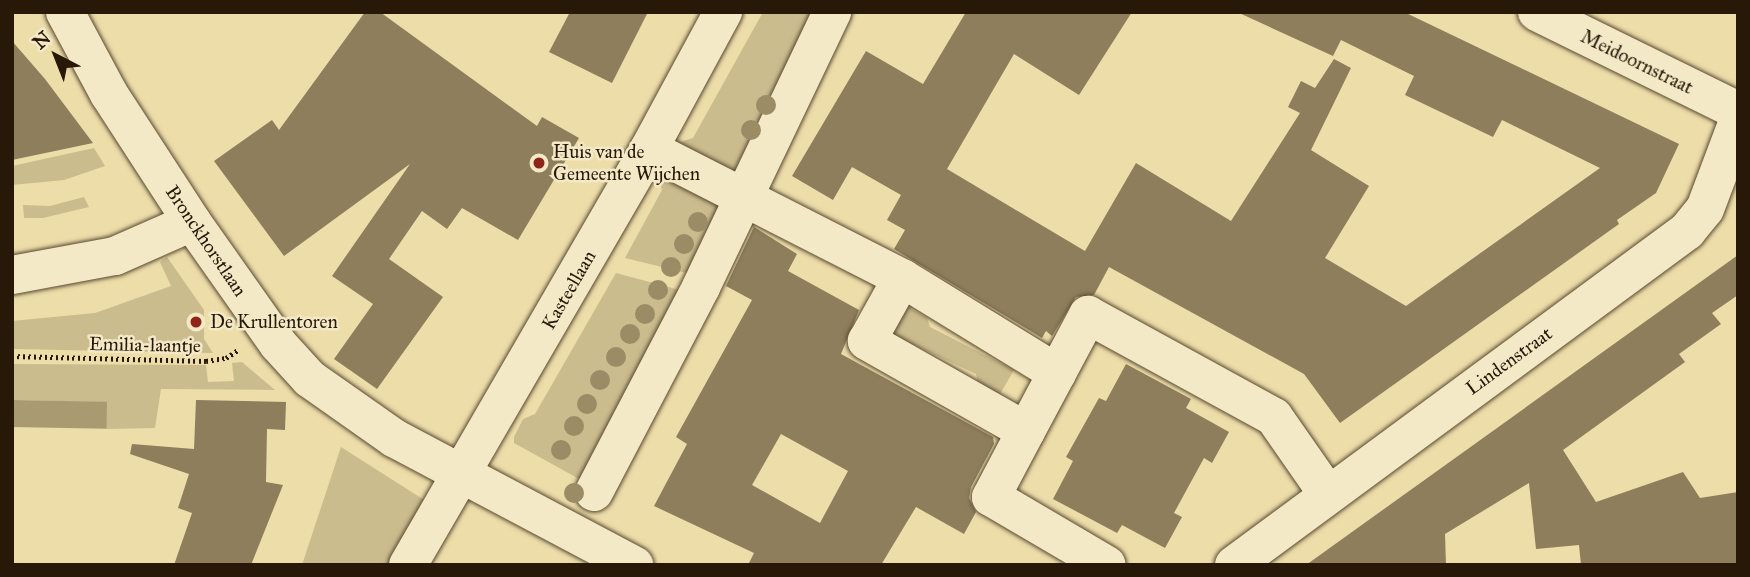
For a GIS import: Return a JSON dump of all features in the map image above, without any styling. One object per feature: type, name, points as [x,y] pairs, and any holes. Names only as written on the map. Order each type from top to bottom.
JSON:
[{"type":"street","name":"Bronckhorstlaan","points":[[65,12],[108,94],[192,222],[294,362],[339,402],[463,475],[634,565]]},
{"type":"street","name":"Kasteellaan","points":[[408,565],[463,475],[649,149],[723,12]]},
{"type":"street","points":[[594,492],[744,198],[832,12]]},
{"type":"street","name":"Meidoornstraat","points":[[1537,12],[1738,111]]},
{"type":"street","name":"Lindenstraat","points":[[1234,565],[1327,493],[1687,231],[1705,209],[1738,121]]},
{"type":"street","points":[[649,149],[902,278],[1057,373]]},
{"type":"street","points":[[12,275],[115,257],[192,222]]},
{"type":"street","points":[[902,278],[867,341],[1026,431]]},
{"type":"street","points":[[1107,565],[991,497],[1088,315],[1274,417],[1327,493]]},
{"type":"path","name":"Emilia-laantje","points":[[12,356],[219,359],[267,328]]},
{"type":"shaded area","points":[[763,12],[826,12],[742,188],[677,143],[693,138]]},
{"type":"shaded area","points":[[94,148],[105,166],[64,180],[12,185],[12,166]]},
{"type":"shaded area","points":[[661,170],[731,203],[695,275],[625,258],[662,190],[657,177]]},
{"type":"shaded area","points":[[84,197],[89,207],[43,218],[24,218],[23,205],[50,206]]},
{"type":"shaded area","points":[[167,257],[204,310],[204,339],[213,353],[12,349],[12,321],[95,313],[171,286],[160,262]]},
{"type":"shaded area","points":[[616,273],[687,292],[590,485],[514,443],[514,437],[523,419],[535,414]]},
{"type":"shaded area","points":[[906,306],[927,318],[930,327],[1014,370],[1000,394],[978,383],[976,374],[891,334]]},
{"type":"shaded area","points":[[242,362],[275,390],[161,389],[155,428],[106,429],[106,402],[12,400],[12,364],[206,365],[208,382],[234,381],[232,363]]},
{"type":"shaded area","points":[[12,400],[107,402],[107,429],[12,427]]},
{"type":"shaded area","points":[[341,447],[429,503],[391,565],[302,565]]},
{"type":"building","points":[[365,12],[380,12],[537,126],[542,117],[579,138],[518,240],[462,208],[447,229],[422,211],[389,259],[443,297],[377,389],[334,359],[373,304],[332,276],[410,164],[284,256],[214,161],[272,120],[279,130]]},
{"type":"building","points":[[570,12],[648,12],[612,83],[549,52]]},
{"type":"building","points":[[966,12],[1132,12],[1079,95],[1014,54],[947,169],[1085,251],[1136,163],[1231,221],[1300,113],[1288,107],[1301,81],[1315,88],[1334,59],[1351,68],[1311,150],[1369,186],[1325,258],[1406,306],[1600,168],[1502,120],[1493,137],[1405,95],[1414,76],[1341,40],[1333,56],[1237,12],[1404,12],[1679,144],[1656,193],[1617,220],[1619,224],[1340,423],[1304,374],[1109,267],[1094,295],[1076,297],[1052,336],[1046,331],[1042,338],[894,249],[905,230],[887,220],[901,195],[852,167],[833,200],[792,176],[866,51],[923,84]]},
{"type":"building","points":[[12,41],[45,79],[93,143],[12,160]]},
{"type":"building","points":[[754,227],[797,254],[788,271],[859,310],[841,354],[993,437],[994,444],[971,487],[969,498],[976,512],[964,534],[916,507],[881,565],[748,565],[754,553],[654,506],[687,444],[676,437],[752,300],[726,286]],"holes":[[[781,434],[848,471],[820,523],[752,485]]]},
{"type":"building","points":[[1738,255],[1738,295],[1712,313],[1721,324],[1679,354],[1685,362],[1563,450],[1596,502],[1683,472],[1700,498],[1738,492],[1738,565],[1581,565],[1579,545],[1536,549],[1529,483],[1445,534],[1446,565],[1306,565]]},
{"type":"building","points":[[1126,364],[1191,399],[1186,408],[1229,432],[1212,463],[1204,458],[1174,513],[1182,517],[1165,548],[1122,525],[1117,533],[1053,499],[1073,461],[1066,457],[1099,398],[1106,401]]},
{"type":"building","points":[[196,400],[286,402],[285,430],[267,429],[266,482],[283,485],[251,565],[174,565],[192,513],[178,508],[189,474],[130,454],[132,444],[194,449]]},
{"type":"place","name":"Huis van de Gemeente Wijchen","points":[[539,163]]},
{"type":"place","name":"De Krullentoren","points":[[196,322]]}]
